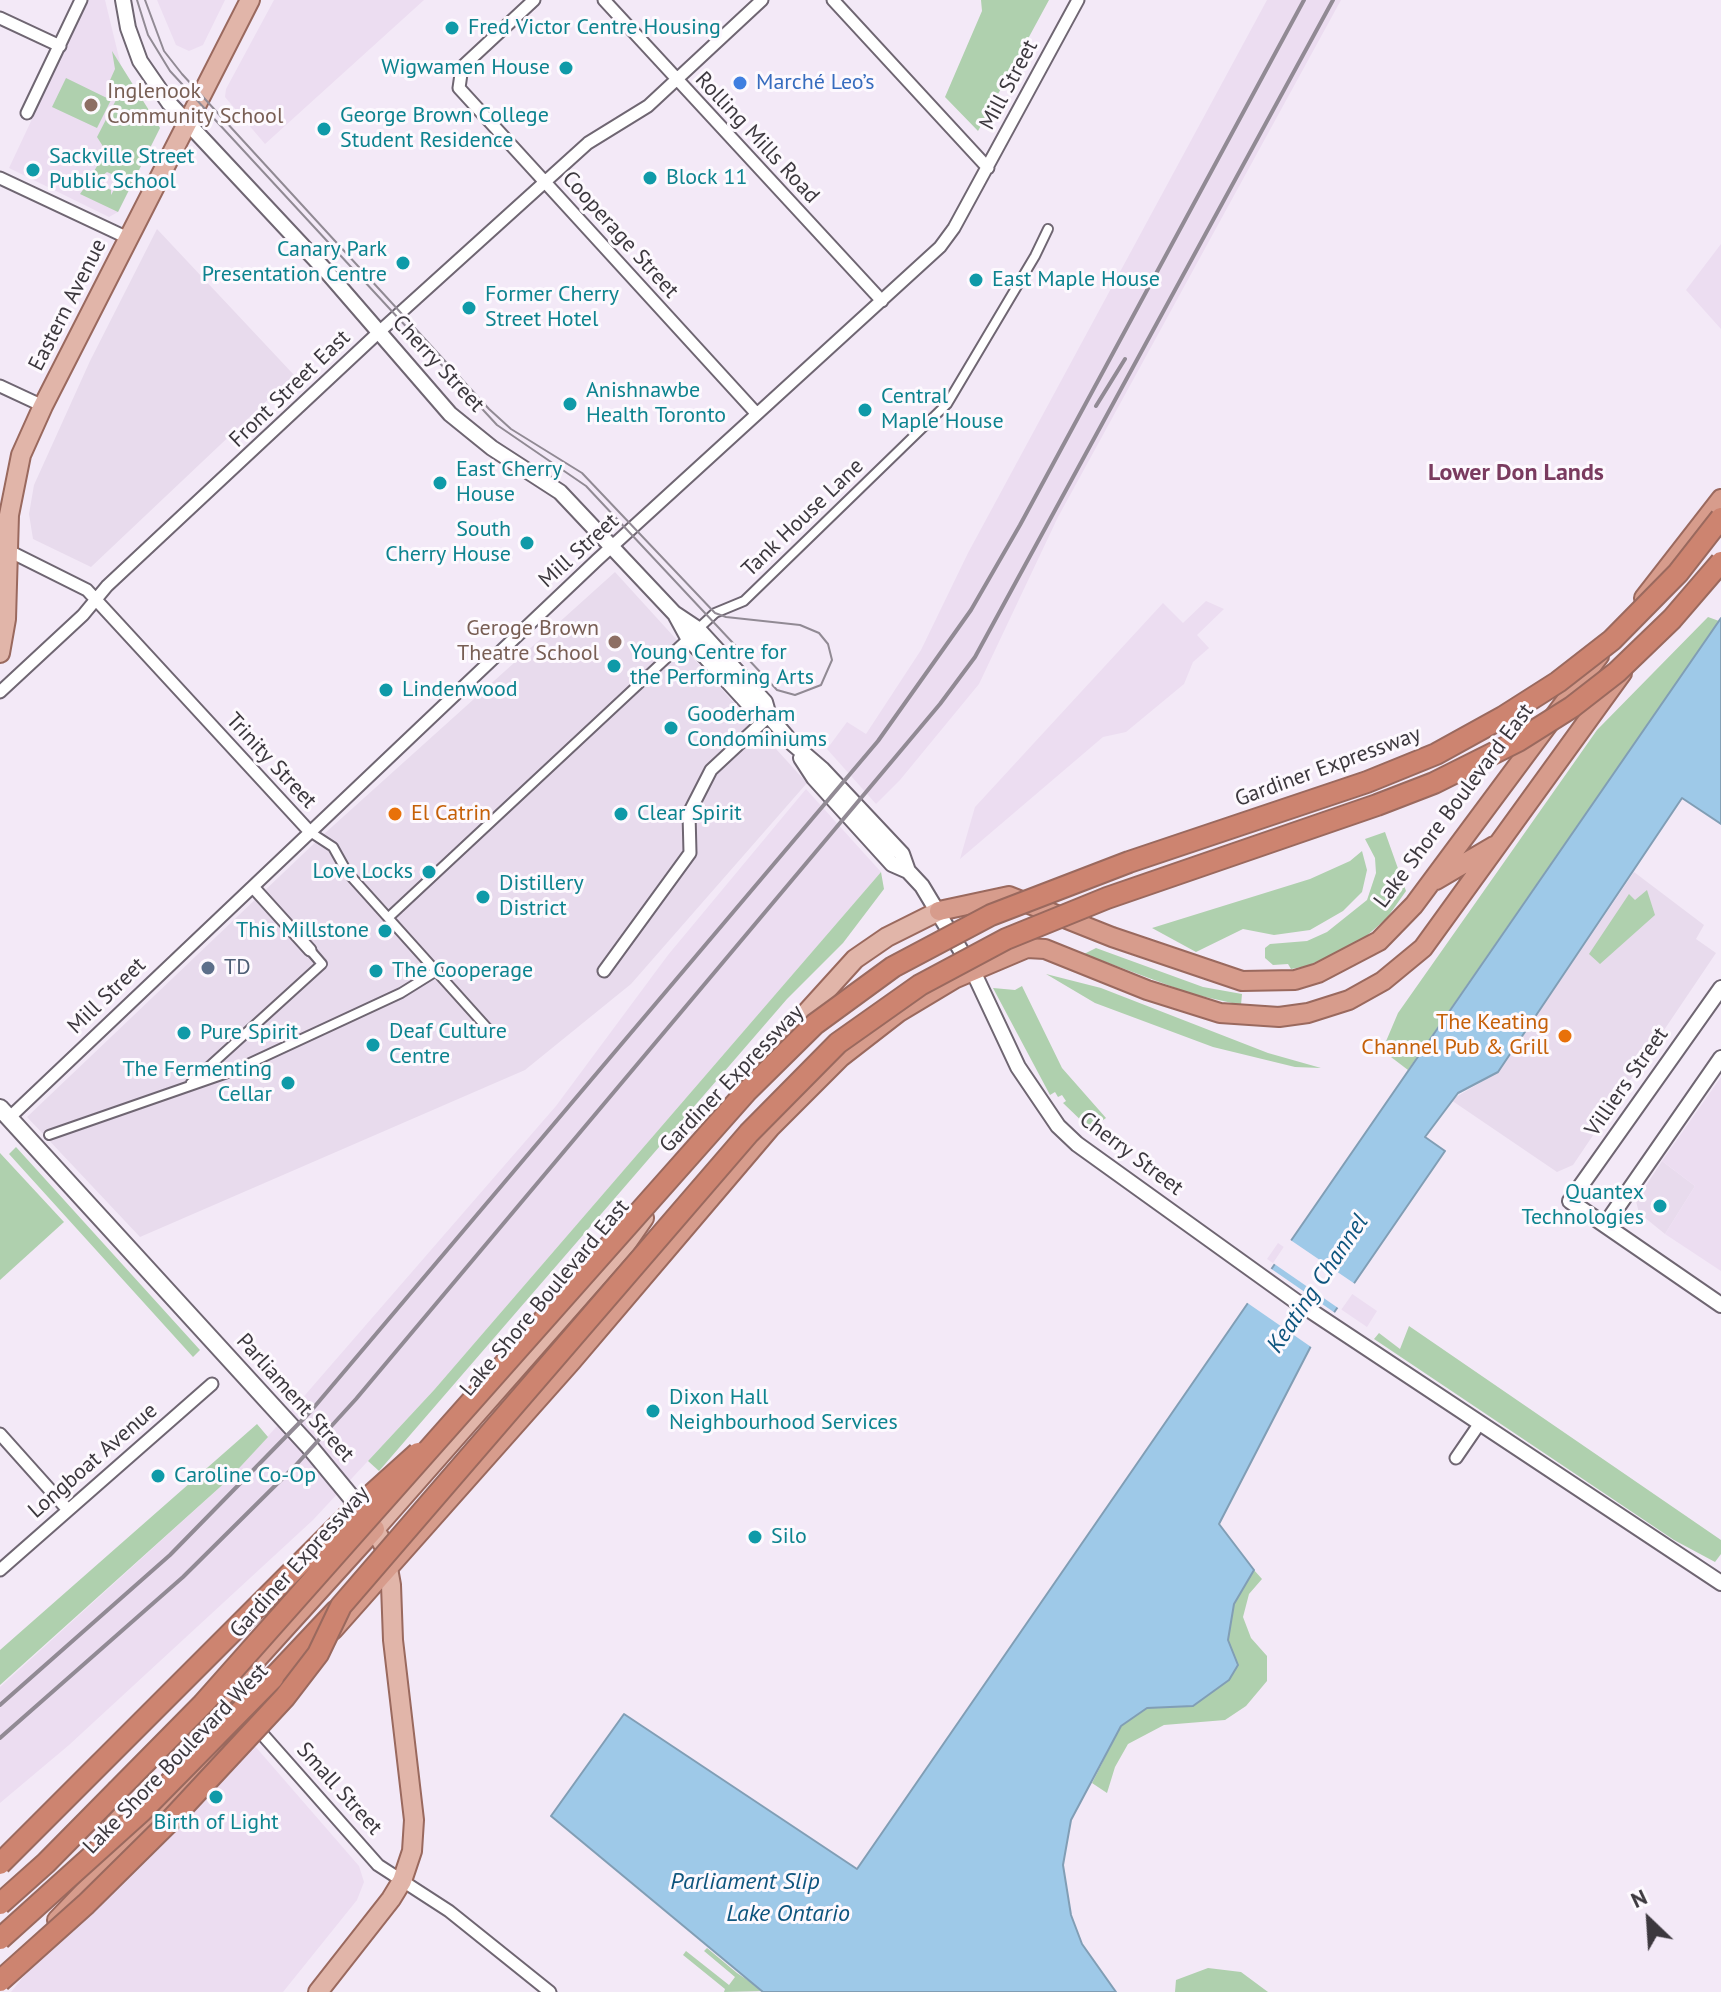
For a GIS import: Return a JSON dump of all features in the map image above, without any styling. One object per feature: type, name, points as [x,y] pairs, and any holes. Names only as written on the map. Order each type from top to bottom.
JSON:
[{"type":"highway","name":"Lake Shore Boulevard East","points":[[939,911],[1009,896],[1116,938],[1242,981],[1263,983],[1302,978],[1360,954],[1396,924],[1430,883],[1542,730],[1721,499]]},
{"type":"highway","name":"Gardiner Expressway","points":[[0,1904],[114,1796],[203,1704],[746,1092],[815,1024],[867,985],[952,934],[1029,899],[1367,782],[1436,754],[1490,724],[1558,682],[1612,640],[1678,573],[1721,518]]},
{"type":"highway","points":[[389,1570],[770,1128],[841,1057],[899,1012],[972,969],[1027,948],[1045,949],[1160,995],[1220,1013],[1265,1018],[1308,1013],[1366,991],[1411,961],[1460,901],[1629,663],[1688,604],[1721,561]]},
{"type":"highway","points":[[0,1939],[142,1811],[341,1606],[749,1133],[799,1079],[865,1022],[958,963],[1053,919],[1377,805],[1507,747],[1572,707],[1617,672],[1672,619],[1721,561]]},
{"type":"highway","points":[[1430,883],[1499,842]]},
{"type":"highway","points":[[0,1864],[357,1506],[395,1470],[450,1429]]},
{"type":"highway","name":"Lake Shore Boulevard West","points":[[0,1892],[200,1722],[375,1529]]},
{"type":"highway","name":"Lake Shore Boulevard West","points":[[0,1983],[111,1860],[250,1719],[389,1570]]},
{"type":"highway","points":[[0,1983],[167,1824],[285,1697],[318,1654],[341,1606]]},
{"type":"highway","points":[[111,1860],[117,1790]]},
{"type":"main road","name":"Eastern Avenue","points":[[0,653],[6,619],[4,548],[17,472],[43,406],[250,0]]},
{"type":"main road","name":"Lake Shore Boulevard East","points":[[375,1529],[626,1244],[705,1128],[784,1034],[870,947],[939,911]]},
{"type":"main road","name":"Parliament Street","points":[[5,1113],[308,1445],[375,1529],[389,1570],[414,1820],[412,1851],[402,1881],[374,1923],[318,1992]]},
{"type":"street","points":[[27,113],[81,0]]},
{"type":"street","name":"Cherry Street","points":[[123,0],[128,28],[140,61],[188,124],[450,414],[492,448],[560,492],[693,634],[755,711],[769,716],[793,744],[814,778],[892,864],[908,871],[939,911],[972,969],[1018,1067],[1058,1126],[1077,1144],[1256,1274],[1721,1583]]},
{"type":"street","name":"Cooperage Street","points":[[534,0],[462,67],[458,81],[464,95],[756,413]]},
{"type":"street","name":"Rolling Mills Road","points":[[604,0],[882,301]]},
{"type":"street","name":"Front Street East","points":[[0,692],[83,615],[95,598],[544,182],[588,143],[638,113],[762,0]]},
{"type":"street","points":[[833,0],[988,168]]},
{"type":"street","name":"Mill Street","points":[[5,1113],[253,887],[756,413],[946,240],[1078,0]]},
{"type":"street","points":[[0,18],[60,46]]},
{"type":"street","points":[[0,178],[130,239]]},
{"type":"street","name":"Tank House Lane","points":[[389,917],[715,613],[744,601],[947,404],[1048,229]]},
{"type":"street","points":[[0,386],[43,406]]},
{"type":"street","name":"Trinity Street","points":[[4,548],[80,586],[95,598],[310,832],[326,840],[343,860],[347,872],[489,1030]]},
{"type":"street","points":[[604,971],[690,853],[689,813],[711,770],[769,716]]},
{"type":"street","points":[[188,1086],[322,964],[253,887]]},
{"type":"street","points":[[49,1135],[233,1071],[401,993],[438,970]]},
{"type":"street","name":"Villiers Street","points":[[1605,1225],[1570,1201],[1721,988]]},
{"type":"street","points":[[1721,1058],[1605,1225],[1721,1305]]},
{"type":"street","name":"Longboat Avenue","points":[[0,1570],[212,1384]]},
{"type":"street","points":[[1456,1458],[1480,1423]]},
{"type":"street","points":[[0,1434],[68,1510]]},
{"type":"street","name":"Small Street","points":[[250,1719],[378,1865],[449,1911],[550,1992]]},
{"type":"shaded area","name":"Inglenook Community School","points":[[88,0],[105,0],[121,66],[160,128],[118,212],[109,217],[9,168]]},
{"type":"shaded area","points":[[157,0],[225,0],[203,45],[189,51],[176,45]]},
{"type":"shaded area","points":[[274,0],[424,0],[265,144],[225,97],[226,89]]},
{"type":"shaded area","points":[[1267,0],[1341,0],[1058,517],[979,684],[900,780],[876,804],[827,749],[847,722],[866,734],[921,650],[968,553]]},
{"type":"shaded area","points":[[157,229],[294,375],[91,567],[33,539],[29,514],[34,485],[90,361]]},
{"type":"shaded area","points":[[1721,244],[1721,329],[1686,290]]},
{"type":"shaded area","name":"Distillery District","points":[[615,572],[807,783],[631,984],[525,1070],[140,1237],[27,1117],[324,834]]},
{"type":"shaded area","points":[[1206,601],[1224,609],[1197,635],[1209,648],[1193,662],[1184,684],[1126,732],[1103,737],[960,859],[975,807],[1163,603],[1183,623]]},
{"type":"shaded area","points":[[806,789],[881,872],[434,1390],[313,1520],[69,1745],[0,1803],[0,1687],[229,1479],[299,1402],[556,1106],[668,955]]},
{"type":"shaded area","points":[[1634,872],[1704,925],[1696,939],[1716,953],[1573,1165],[1557,1172],[1451,1100],[1498,1072]]},
{"type":"shaded area","points":[[1721,1077],[1721,1271],[1665,1234],[1695,1186],[1662,1161]]},
{"type":"shaded area","points":[[1662,1161],[1695,1186],[1665,1234],[1639,1213],[1636,1201]]},
{"type":"shaded area","points":[[1278,1243],[1377,1311],[1367,1327],[1267,1259]]},
{"type":"shaded area","points":[[254,1745],[359,1866],[364,1882],[357,1900],[283,1992],[11,1992],[36,1961]]},
{"type":"green space","points":[[981,0],[1049,0],[978,131],[945,97],[982,11]]},
{"type":"green space","points":[[112,51],[160,128],[118,212],[80,194],[90,180],[111,190],[111,195],[118,183],[116,176],[107,172],[97,180],[90,178],[106,151],[97,137],[116,100],[107,87],[115,69]]},
{"type":"green space","points":[[66,78],[111,100],[97,128],[52,107]]},
{"type":"green space","points":[[1708,617],[1719,621],[1408,1070],[1387,1054],[1384,1046],[1398,1013],[1597,730]]},
{"type":"green space","points":[[1385,832],[1406,891],[1387,918],[1356,945],[1307,966],[1291,969],[1288,964],[1273,965],[1265,958],[1265,948],[1270,944],[1307,941],[1327,932],[1367,900],[1376,873],[1375,858],[1365,839]]},
{"type":"green space","points":[[1362,851],[1367,870],[1362,892],[1343,911],[1310,930],[1274,935],[1243,929],[1196,952],[1152,928],[1310,879],[1350,861]]},
{"type":"green space","points":[[881,872],[884,889],[843,943],[787,999],[379,1471],[368,1461],[434,1390]]},
{"type":"green space","points":[[1647,890],[1655,915],[1600,964],[1589,954],[1629,894],[1635,900]]},
{"type":"green space","points":[[1096,948],[1203,987],[1242,994],[1241,1005],[1192,994],[1084,954]]},
{"type":"green space","points":[[1046,974],[1101,988],[1268,1053],[1321,1068],[1295,1067],[1213,1047],[1095,1003]]},
{"type":"green space","points":[[1022,986],[1062,1068],[1106,1118],[1090,1129],[1063,1103],[1066,1101],[1062,1095],[1058,1097],[1055,1092],[1050,1095],[993,988],[1015,990]]},
{"type":"green space","points":[[16,1147],[200,1350],[193,1357],[9,1154]]},
{"type":"green space","points":[[0,1153],[64,1222],[0,1280]]},
{"type":"green space","points":[[1409,1326],[1721,1540],[1721,1554],[1715,1562],[1674,1540],[1374,1339],[1379,1333],[1400,1349]]},
{"type":"green space","points":[[257,1424],[268,1437],[229,1479],[0,1685],[0,1650]]},
{"type":"green space","points":[[1254,1570],[1262,1579],[1249,1594],[1243,1617],[1251,1638],[1267,1656],[1267,1681],[1246,1706],[1225,1720],[1164,1725],[1128,1744],[1115,1767],[1107,1793],[1092,1783],[1121,1726],[1147,1708],[1193,1706],[1229,1680],[1238,1665],[1228,1640],[1234,1604]]},
{"type":"green space","points":[[707,1948],[764,1991],[724,1992],[725,1989],[683,1955],[686,1951],[729,1985],[735,1977],[704,1951]]},
{"type":"green space","points":[[1208,1968],[1241,1972],[1268,1992],[1175,1992],[1176,1980]]},
{"type":"water","points":[[1721,618],[1721,824],[1682,798],[1498,1072],[1458,1093],[1425,1137],[1445,1151],[1311,1346],[1219,1524],[1254,1570],[1234,1604],[1228,1640],[1238,1665],[1229,1680],[1193,1706],[1147,1708],[1121,1726],[1071,1820],[1063,1865],[1071,1915],[1082,1944],[1116,1992],[763,1992],[551,1816],[624,1714],[857,1869]]},
{"type":"pier","points":[[1289,1239],[1358,1286],[1341,1310],[1273,1263]]},
{"type":"pier","points":[[1270,1268],[1338,1315],[1314,1349],[1246,1302]]},
{"type":"tram line","points":[[137,0],[148,35],[170,71],[497,425],[586,486],[777,690],[795,695],[821,685],[832,660],[828,644],[819,633],[800,625],[726,617],[715,613],[582,473],[511,429],[489,409],[182,74],[164,51],[145,0]]},
{"type":"railway","points":[[0,1705],[170,1555],[310,1412],[878,741],[971,610],[1020,525],[1304,0]]},
{"type":"railway","points":[[0,1738],[183,1577],[295,1466],[356,1399],[940,704],[975,657],[1333,0]]},
{"type":"railway","points":[[1096,406],[1125,359]]},
{"type":"place","name":"Fred Victor Centre Housing","points":[[452,28]]},
{"type":"place","name":"Wigwamen House","points":[[566,68]]},
{"type":"place","name":"Marché Leo’s","points":[[740,83]]},
{"type":"place","name":"Inglenook Community School","points":[[91,105]]},
{"type":"place","name":"George Brown College Student Residence","points":[[324,129]]},
{"type":"place","name":"Sackville Street Public School","points":[[33,170]]},
{"type":"place","name":"Block 11","points":[[650,178]]},
{"type":"place","name":"Canary Park Presentation Centre","points":[[403,263]]},
{"type":"place","name":"East Maple House","points":[[976,280]]},
{"type":"place","name":"Former Cherry Street Hotel","points":[[469,308]]},
{"type":"place","name":"Anishnawbe Health Toronto","points":[[570,404]]},
{"type":"place","name":"Central Maple House","points":[[865,410]]},
{"type":"place","name":"East Cherry House","points":[[440,483]]},
{"type":"place","name":"South Cherry House","points":[[527,543]]},
{"type":"place","name":"Geroge Brown Theatre School","points":[[615,642]]},
{"type":"place","name":"Young Centre for the Performing Arts","points":[[614,666]]},
{"type":"place","name":"Lindenwood","points":[[386,690]]},
{"type":"place","name":"Gooderham Condominiums","points":[[671,728]]},
{"type":"place","name":"El Catrin","points":[[395,814]]},
{"type":"place","name":"Clear Spirit","points":[[621,814]]},
{"type":"place","name":"Love Locks","points":[[429,872]]},
{"type":"place","name":"Distillery District","points":[[483,897]]},
{"type":"place","name":"This Millstone","points":[[385,931]]},
{"type":"place","name":"TD","points":[[208,968]]},
{"type":"place","name":"The Cooperage","points":[[376,971]]},
{"type":"place","name":"Pure Spirit","points":[[184,1033]]},
{"type":"place","name":"The Keating Channel Pub & Grill","points":[[1565,1036]]},
{"type":"place","name":"Deaf Culture Centre","points":[[373,1045]]},
{"type":"place","name":"The Fermenting Cellar","points":[[288,1083]]},
{"type":"place","name":"Quantex Technologies","points":[[1660,1206]]},
{"type":"place","name":"Dixon Hall Neighbourhood Services","points":[[653,1411]]},
{"type":"place","name":"Caroline Co-Op","points":[[158,1476]]},
{"type":"place","name":"Silo","points":[[755,1537]]},
{"type":"place","name":"Birth of Light","points":[[216,1797]]},
{"type":"district","name":"Lower Don Lands","points":[[1516,473]]},
{"type":"water label","name":"Keating Channel","points":[[1318,1284]]},
{"type":"water label","name":"Parliament Slip","points":[[745,1882]]},
{"type":"water label","name":"Lake Ontario","points":[[788,1914]]}]
